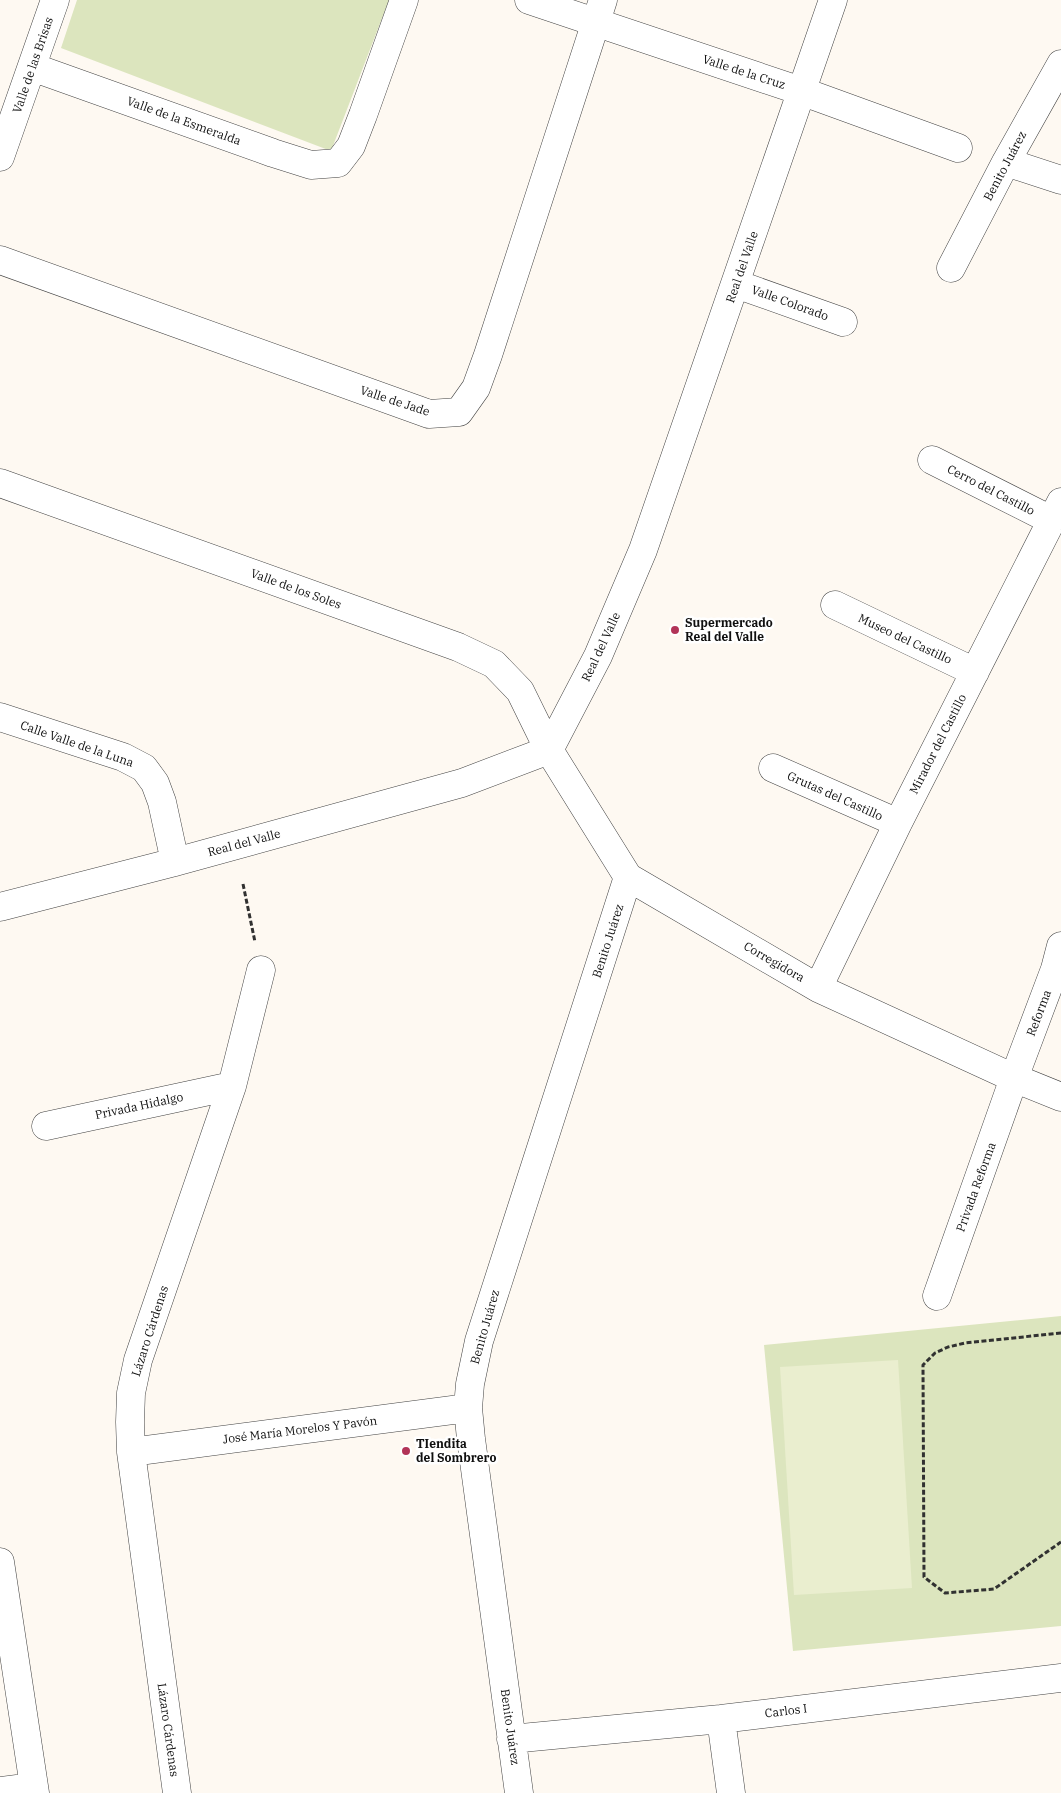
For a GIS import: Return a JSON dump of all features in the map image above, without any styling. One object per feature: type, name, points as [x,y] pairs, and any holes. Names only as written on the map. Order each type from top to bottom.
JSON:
[{"type":"street","name":"Valle de las Brisas","points":[[0,157],[56,0]]},
{"type":"street","name":"Valle de la Esmeralda","points":[[32,67],[272,153],[311,165],[338,163],[350,146],[363,115],[404,0]]},
{"type":"street","name":"Valle de la Cruz","points":[[529,0],[599,12],[801,91],[958,148]]},
{"type":"street","name":"Real del Valle","points":[[0,907],[175,862],[462,783],[549,750],[598,656],[643,550],[834,0]]},
{"type":"street","name":"Valle de Jade","points":[[0,260],[429,414],[459,412],[476,388],[488,355],[599,12]]},
{"type":"street","name":"Benito Juárez","points":[[951,268],[1006,162],[1061,64]]},
{"type":"street","points":[[1006,162],[1061,180]]},
{"type":"street","name":"Valle Colorado","points":[[736,284],[843,322]]},
{"type":"street","name":"Cerro del Castillo","points":[[932,460],[1056,511]]},
{"type":"street","name":"Valle de los Soles","points":[[0,483],[458,647],[494,664],[520,691],[549,750]]},
{"type":"street","name":"Mirador del Castillo","points":[[818,988],[898,823],[1056,511]]},
{"type":"street","name":"Museo del Castillo","points":[[835,605],[975,672]]},
{"type":"street","name":"Calle Valle de la Luna","points":[[0,717],[123,757],[144,768],[155,783],[162,802],[175,862]]},
{"type":"street","name":"Corregidora","points":[[549,750],[628,877],[818,988],[1014,1078],[1061,1097]]},
{"type":"street","name":"Grutas del Castillo","points":[[772,768],[898,823]]},
{"type":"street","name":"Benito Juárez","points":[[519,1793],[468,1408],[470,1384],[479,1340],[628,877]]},
{"type":"street","name":"Reforma","points":[[1014,1078],[1055,969],[1061,946]]},
{"type":"street","name":"Lázaro Cárdenas","points":[[177,1793],[131,1452],[131,1393],[138,1360],[232,1086],[261,970]]},
{"type":"street","name":"Privada Reforma","points":[[937,1296],[1014,1078]]},
{"type":"street","name":"Privada Hidalgo","points":[[46,1126],[232,1086]]},
{"type":"street","name":"José María Morelos Y Pavón","points":[[131,1452],[468,1408]]},
{"type":"street","points":[[0,1562],[34,1790],[0,1791]]},
{"type":"street","name":"Carlos I","points":[[511,1739],[721,1719],[1061,1678]]},
{"type":"street","points":[[721,1719],[732,1793]]},
{"type":"path","points":[[243,884],[261,970]]},
{"type":"path","points":[[1061,1333],[965,1342],[948,1346],[935,1352],[923,1364],[924,1577],[945,1593],[994,1589],[1061,1542]]},
{"type":"green space","points":[[77,0],[389,0],[331,151],[61,48]]},
{"type":"green space","points":[[1061,1316],[1061,1626],[793,1651],[764,1345]]},
{"type":"green space","points":[[898,1360],[912,1588],[794,1595],[780,1367]]},
{"type":"place","name":"Supermercado Real del Valle","points":[[675,630]]},
{"type":"place","name":"TIendita del Sombrero","points":[[406,1451]]}]
